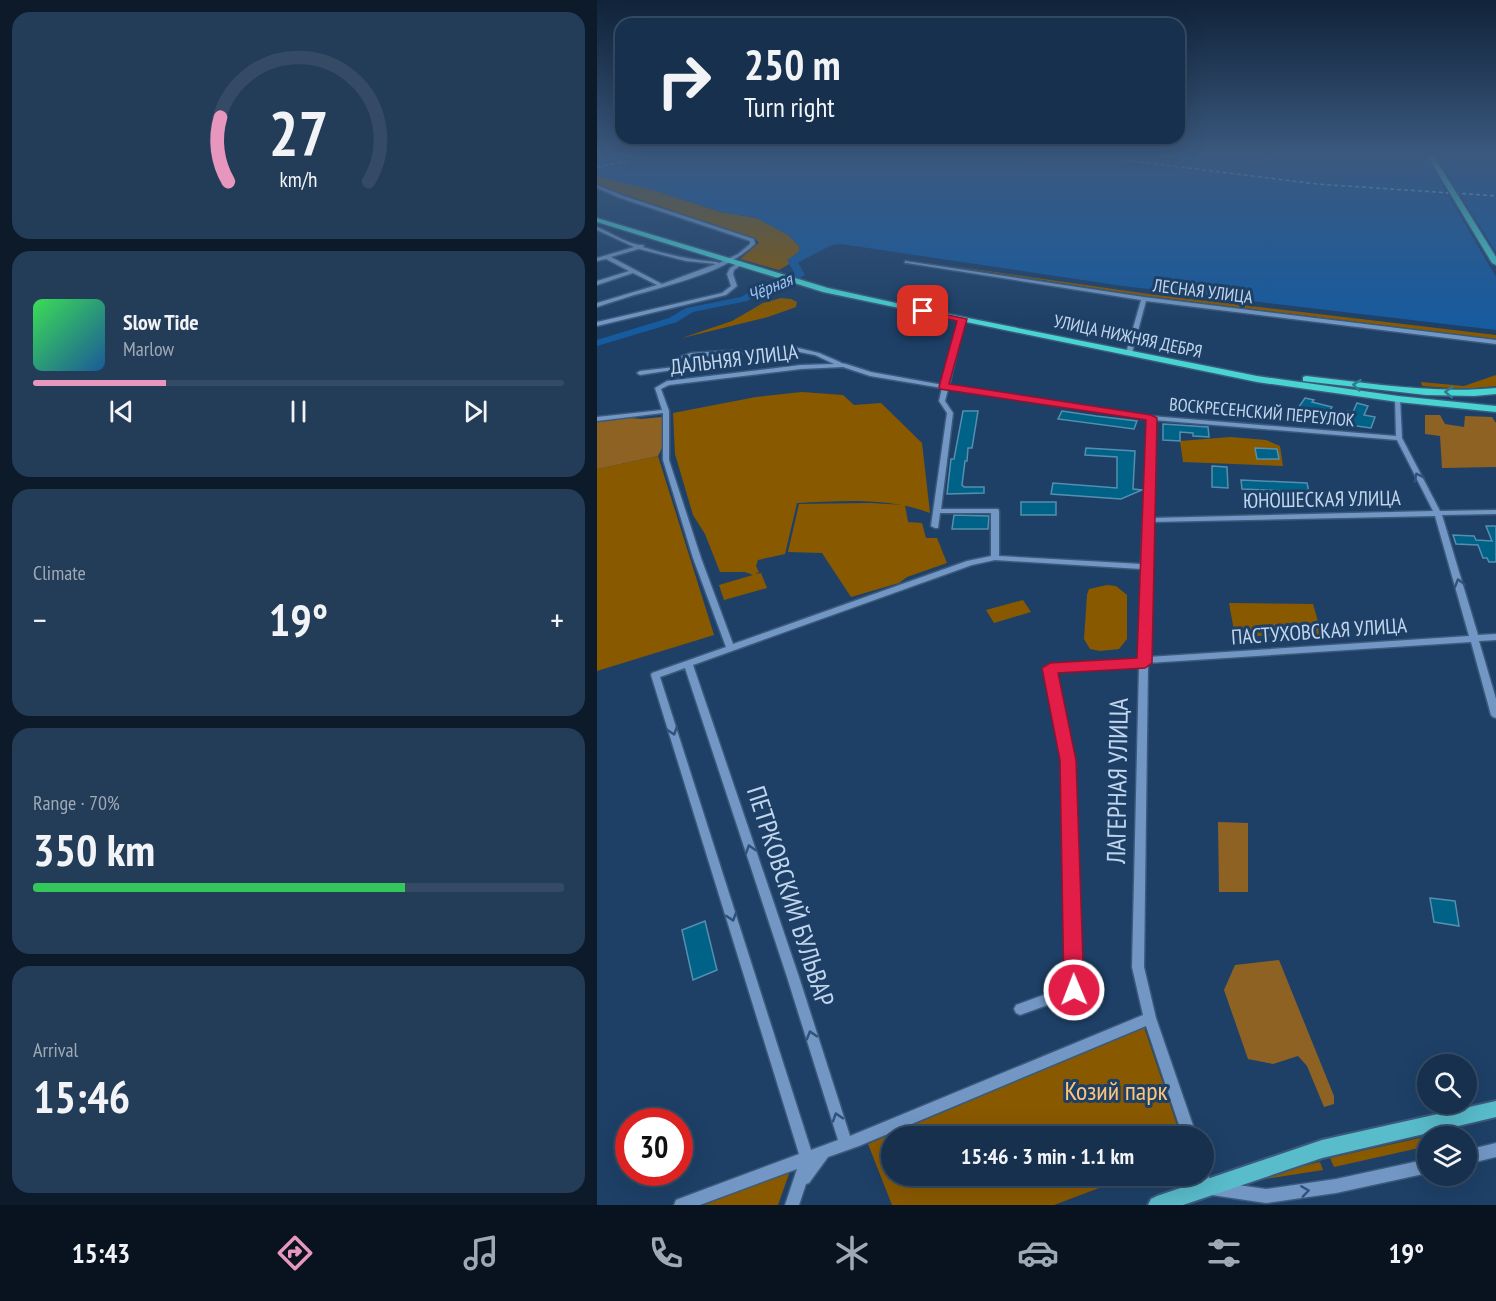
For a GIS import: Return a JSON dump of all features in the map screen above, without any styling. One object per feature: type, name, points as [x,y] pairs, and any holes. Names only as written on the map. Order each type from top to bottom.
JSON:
[{"type":"highway","points":[[1464,211],[1496,263]]},
{"type":"highway","name":"УЛИЦА НИЖНЯЯ ДЕБРЯ","points":[[597,220],[826,290],[963,319],[1207,370],[1303,387],[1496,409]]},
{"type":"highway","points":[[1207,370],[1403,389],[1469,393],[1496,391]]},
{"type":"main road","points":[[1214,1179],[1322,1149],[1496,1109]]},
{"type":"main road","points":[[1157,1205],[1196,1186]]},
{"type":"street","points":[[597,305],[726,261],[750,247],[752,240],[665,211]]},
{"type":"street","points":[[597,228],[678,260],[726,261]]},
{"type":"street","points":[[601,258],[641,246]]},
{"type":"street","points":[[601,258],[660,285]]},
{"type":"street","name":"ЛЕСНАЯ УЛИЦА","points":[[907,262],[1144,299],[1496,342]]},
{"type":"street","points":[[597,324],[725,294],[734,286],[730,274],[732,269],[742,263]]},
{"type":"street","points":[[597,284],[633,271]]},
{"type":"street","points":[[1129,353],[1144,299]]},
{"type":"street","points":[[935,526],[950,413],[942,401],[963,319]]},
{"type":"street","points":[[640,373],[677,368],[682,358],[691,355],[794,349],[817,354],[844,365]]},
{"type":"street","name":"ДАЛЬНЯЯ УЛИЦА","points":[[731,649],[697,558],[666,460],[666,411],[657,388],[666,383],[807,366],[844,365],[870,374],[944,387]]},
{"type":"street","name":"ВОСКРЕСЕНСКИЙ ПЕРЕУЛОК","points":[[944,387],[1151,418],[1399,438]]},
{"type":"street","points":[[1398,399],[1399,438],[1438,515],[1496,715]]},
{"type":"street","points":[[597,419],[666,411]]},
{"type":"street","name":"ЛАГЕРНАЯ УЛИЦА","points":[[1151,418],[1149,520],[1145,567],[1138,967],[1150,1018],[1186,1126]]},
{"type":"street","points":[[937,511],[995,511],[995,558]]},
{"type":"street","name":"ЮНОШЕСКАЯ УЛИЦА","points":[[1149,520],[1496,512]]},
{"type":"street","points":[[802,1181],[801,1160],[770,1036],[655,675],[970,563],[995,558],[1145,567]]},
{"type":"street","name":"ПАСТУХОВСКАЯ УЛИЦА","points":[[1020,1009],[1074,990],[1068,760],[1050,668],[1496,637]]},
{"type":"street","name":"ПЕТРКОВСКИЙ БУЛЬВАР","points":[[689,664],[846,1144]]},
{"type":"street","points":[[681,1205],[846,1144],[1150,1018]]},
{"type":"street","points":[[1477,1155],[1496,1150]]},
{"type":"street","points":[[792,1205],[802,1181],[824,1152]]},
{"type":"street","points":[[1214,1184],[1266,1196],[1337,1186],[1417,1168]]},
{"type":"green space","points":[[674,211],[719,211],[757,218],[788,235],[799,246],[799,251],[789,264],[779,270],[740,259],[759,243],[756,239]]},
{"type":"green space","points":[[939,264],[1149,294],[1496,335],[1496,339],[1145,296]]},
{"type":"green space","points":[[781,298],[797,302],[796,307],[768,317],[682,338],[732,321],[763,303]]},
{"type":"green space","points":[[1496,375],[1496,386],[1465,389],[1422,386],[1421,382],[1464,386]]},
{"type":"green space","points":[[802,392],[843,395],[854,405],[881,403],[922,443],[930,513],[881,502],[797,503],[785,554],[758,560],[756,566],[759,572],[755,574],[761,573],[767,588],[724,600],[719,585],[753,575],[745,572],[720,572],[705,534],[693,515],[675,454],[673,413],[756,397]]},
{"type":"green space","points":[[1231,437],[1266,440],[1280,446],[1283,466],[1183,462],[1180,441]]},
{"type":"green space","points":[[658,456],[714,635],[597,671],[597,469]]},
{"type":"green space","points":[[799,504],[905,505],[908,522],[922,523],[926,538],[937,538],[947,563],[907,577],[899,583],[851,597],[822,553],[788,552]]},
{"type":"green space","points":[[1107,585],[1116,586],[1127,595],[1127,639],[1119,649],[1100,651],[1090,649],[1084,639],[1087,595],[1089,589]]},
{"type":"green space","points":[[1023,600],[1031,612],[994,623],[986,610]]},
{"type":"green space","points":[[1229,603],[1313,604],[1322,636],[1235,636]]},
{"type":"green space","name":"Козий парк","points":[[1144,1027],[1177,1126],[910,1126]]},
{"type":"green space","name":"Козий парк","points":[[881,1138],[881,1177],[868,1144]]},
{"type":"green space","points":[[1417,1139],[1417,1148],[1334,1167],[1330,1158]]},
{"type":"green space","points":[[1320,1162],[1323,1170],[1246,1182],[1245,1180]]},
{"type":"green space","points":[[790,1171],[778,1205],[698,1205]]},
{"type":"green space","name":"Козий парк","points":[[885,1186],[1104,1186],[1054,1205],[892,1205]]},
{"type":"shaded area","points":[[1425,415],[1440,415],[1445,424],[1464,427],[1465,416],[1492,417],[1496,423],[1496,467],[1442,468],[1440,436],[1425,434]]},
{"type":"shaded area","points":[[620,417],[641,419],[662,417],[663,446],[658,456],[597,469],[597,422]]},
{"type":"shaded area","points":[[1218,822],[1248,823],[1248,892],[1219,892]]},
{"type":"shaded area","points":[[1279,960],[1334,1096],[1334,1104],[1324,1107],[1307,1066],[1298,1056],[1273,1064],[1248,1059],[1224,990],[1235,965]]},
{"type":"water","points":[[720,211],[1496,211],[1496,330],[1123,286],[841,244],[832,245],[795,264],[789,264],[799,251],[799,246],[788,235],[757,218]]},
{"type":"pier","points":[[1458,211],[1470,211],[1496,252],[1496,277]]},
{"type":"building","points":[[1305,398],[1332,407],[1326,417],[1309,413],[1305,417],[1297,417],[1294,414]]},
{"type":"building","points":[[1357,403],[1368,406],[1364,415],[1375,417],[1371,428],[1341,424],[1347,411],[1353,412]]},
{"type":"building","points":[[963,411],[978,411],[972,448],[968,448],[967,461],[965,461],[962,485],[964,487],[984,487],[984,493],[947,494],[951,459],[954,459]]},
{"type":"building","points":[[1062,411],[1137,421],[1134,429],[1058,419]]},
{"type":"building","points":[[1163,424],[1208,427],[1209,437],[1180,432],[1180,441],[1163,440]]},
{"type":"building","points":[[1086,448],[1135,451],[1133,489],[1142,490],[1121,499],[1051,494],[1053,483],[1117,488],[1117,457],[1085,455]]},
{"type":"building","points":[[1255,448],[1277,449],[1279,459],[1257,459]]},
{"type":"building","points":[[1212,466],[1227,467],[1228,488],[1212,487]]},
{"type":"building","points":[[1241,480],[1307,483],[1309,492],[1242,489]]},
{"type":"building","points":[[1021,502],[1056,502],[1056,515],[1021,515]]},
{"type":"building","points":[[954,515],[989,516],[988,529],[952,529]]},
{"type":"building","points":[[1486,526],[1496,526],[1496,562],[1489,562],[1487,558],[1483,558],[1478,545],[1456,544],[1453,535],[1474,536],[1476,540],[1492,541]]},
{"type":"building","points":[[1430,898],[1455,901],[1459,926],[1434,922]]},
{"type":"building","points":[[705,921],[717,970],[693,980],[682,930]]},
{"type":"waterway","name":"Чёрная","points":[[597,343],[673,320],[690,310],[744,299],[768,285],[785,282],[800,275],[792,260],[804,253]]},
{"type":"route","points":[[923,311],[963,319],[944,387],[1151,418],[1145,567],[1145,663],[1050,668],[1068,760],[1074,990]]}]
